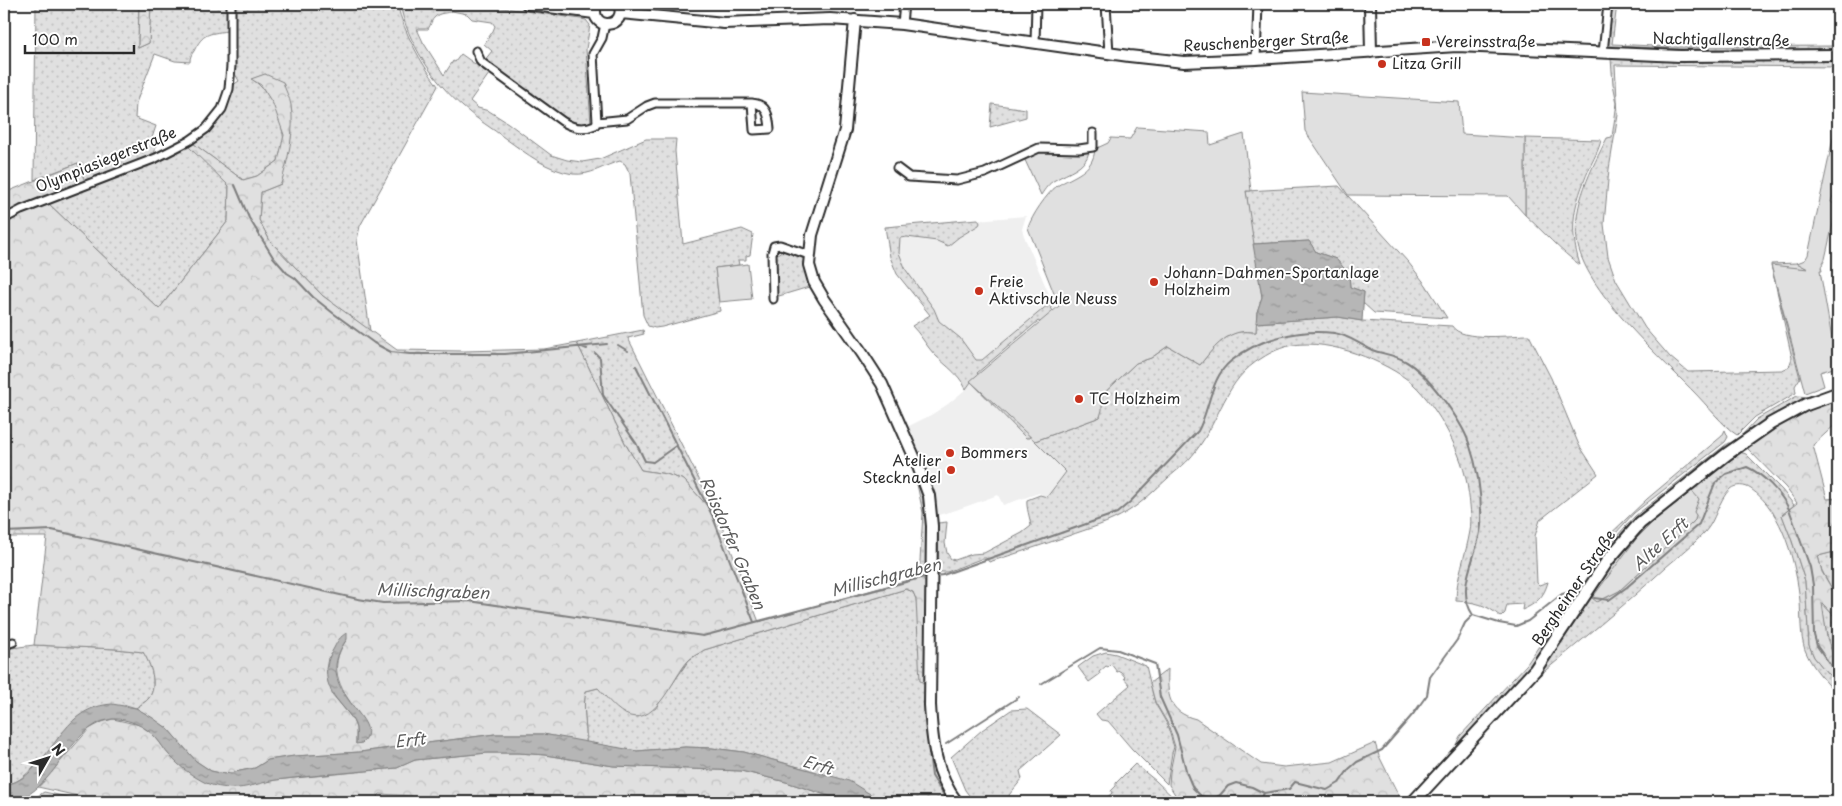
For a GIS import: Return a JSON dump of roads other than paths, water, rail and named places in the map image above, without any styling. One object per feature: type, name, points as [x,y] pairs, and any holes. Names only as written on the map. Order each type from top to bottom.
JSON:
[{"type":"main road","points":[[527,4],[595,8]]},
{"type":"main road","points":[[575,4],[595,8]]},
{"type":"main road","points":[[1370,4],[1371,52]]},
{"type":"main road","points":[[595,8],[598,20],[605,24],[615,22],[620,8]]},
{"type":"main road","name":"Reuschenberger Straße","points":[[620,8],[724,23],[828,19],[902,24],[1184,62],[1465,46],[1603,53]]},
{"type":"main road","points":[[855,20],[845,130],[814,228],[809,255],[810,270],[817,288],[882,384],[926,485],[931,511],[931,734],[944,782],[957,802]]},
{"type":"main road","name":"Nachtigallenstraße","points":[[1603,53],[1720,56],[1838,55]]},
{"type":"main road","name":"Bergheimer Straße","points":[[1413,802],[1535,670],[1608,560],[1640,523],[1740,444],[1770,424],[1805,405],[1838,393]]},
{"type":"street","name":"Olympiasiegerstraße","points":[[4,219],[21,210],[156,158],[189,142],[206,129],[222,109],[229,88],[231,4]]},
{"type":"street","points":[[902,24],[904,4]]},
{"type":"street","points":[[1035,43],[1036,4]]},
{"type":"street","points":[[1106,4],[1109,53]]},
{"type":"street","points":[[1256,59],[1258,4]]},
{"type":"street","points":[[1603,53],[1608,4]]},
{"type":"street","points":[[597,122],[593,54],[602,38],[605,24]]},
{"type":"street","points":[[476,51],[481,62],[567,125],[573,127],[591,127],[597,122],[627,119],[655,103],[752,103]]},
{"type":"street","points":[[897,168],[909,178],[957,180],[985,173],[1039,148],[1079,149],[1092,147],[1093,133]]},
{"type":"street","points":[[773,299],[772,253],[774,246],[780,245],[809,255]]},
{"type":"street","points":[[4,644],[13,642]]},
{"type":"water","points":[[1309,241],[1316,252],[1336,259],[1349,274],[1350,287],[1364,292],[1362,321],[1338,317],[1256,323],[1262,297],[1253,244]]},
{"type":"water","points":[[347,633],[347,639],[338,656],[336,672],[346,697],[367,727],[366,739],[362,743],[356,744],[355,724],[330,689],[327,675],[330,655],[339,639]]},
{"type":"water","name":"Erft","points":[[112,704],[136,708],[153,718],[167,728],[196,761],[211,771],[225,774],[255,768],[268,760],[294,756],[360,752],[495,734],[543,734],[637,751],[685,747],[744,752],[849,781],[881,802],[847,802],[786,782],[741,771],[613,766],[545,755],[519,753],[487,753],[415,760],[397,768],[291,778],[237,788],[226,788],[206,783],[186,771],[170,756],[158,740],[142,726],[130,721],[112,719],[96,724],[83,734],[36,789],[21,798],[4,802],[4,785],[16,781],[37,765],[73,721],[90,709]]},
{"type":"waterway","name":"Roisdorfer Graben","points":[[235,185],[249,218],[273,257],[287,273],[333,313],[374,343],[391,352],[410,354],[505,354],[607,344]]},
{"type":"waterway","name":"Millischgraben","points":[[935,576],[943,575],[1117,513],[1130,502],[1198,431],[1214,385],[1224,368],[1231,361],[1254,346],[1267,341],[1293,334],[1321,332],[1339,334],[1372,350],[1401,359],[1414,367],[1433,386],[1465,433],[1475,463],[1481,504],[1481,525],[1469,571],[1466,593],[1473,615]]},
{"type":"waterway","name":"Roisdorfer Graben","points":[[618,345],[628,351]]},
{"type":"waterway","name":"Roisdorfer Graben","points":[[582,347],[587,349]]},
{"type":"waterway","name":"Roisdorfer Graben","points":[[595,353],[600,358],[603,395],[636,443],[645,461],[653,462],[677,445]]},
{"type":"waterway","name":"Roisdorfer Graben","points":[[636,366],[712,515],[754,622]]},
{"type":"waterway","name":"Alte Erft","points":[[1594,598],[1609,600],[1627,587],[1699,524],[1715,483],[1726,474],[1747,467],[1759,474],[1771,485],[1789,509],[1810,567],[1813,585],[1814,635],[1817,646],[1838,676]]},
{"type":"waterway","name":"Millischgraben","points":[[4,532],[52,530],[383,603],[469,601],[703,636],[928,576]]},
{"type":"waterway","name":"Alte Erft","points":[[1473,615],[1516,626],[1528,621],[1562,594],[1570,592]]},
{"type":"waterway","points":[[1041,684],[1100,648],[1118,650],[1155,664],[1160,697],[1177,735],[1187,774],[1193,788],[1201,796],[1213,799],[1220,795],[1228,786],[1236,783],[1252,787],[1264,793],[1289,789],[1295,782],[1327,790],[1339,783],[1349,769],[1357,762],[1382,750],[1414,713],[1427,695],[1430,677],[1457,640],[1465,623],[1473,615]]},
{"type":"waterway","points":[[946,744],[1019,697]]},
{"type":"waterway","points":[[929,752],[932,776],[948,802]]},
{"type":"waterway","points":[[1260,802],[1264,793]]},
{"type":"place","name":"Vereinsstraße","points":[[1426,42]]},
{"type":"place","name":"Litza Grill","points":[[1382,64]]},
{"type":"place","name":"Johann-Dahmen-Sportanlage Holzheim","points":[[1154,282]]},
{"type":"place","name":"Freie Aktivschule Neuss","points":[[979,291]]},
{"type":"place","name":"TC Holzheim","points":[[1079,399]]},
{"type":"place","name":"Bommers","points":[[950,453]]},
{"type":"place","name":"Atelier Stecknadel","points":[[951,470]]}]
